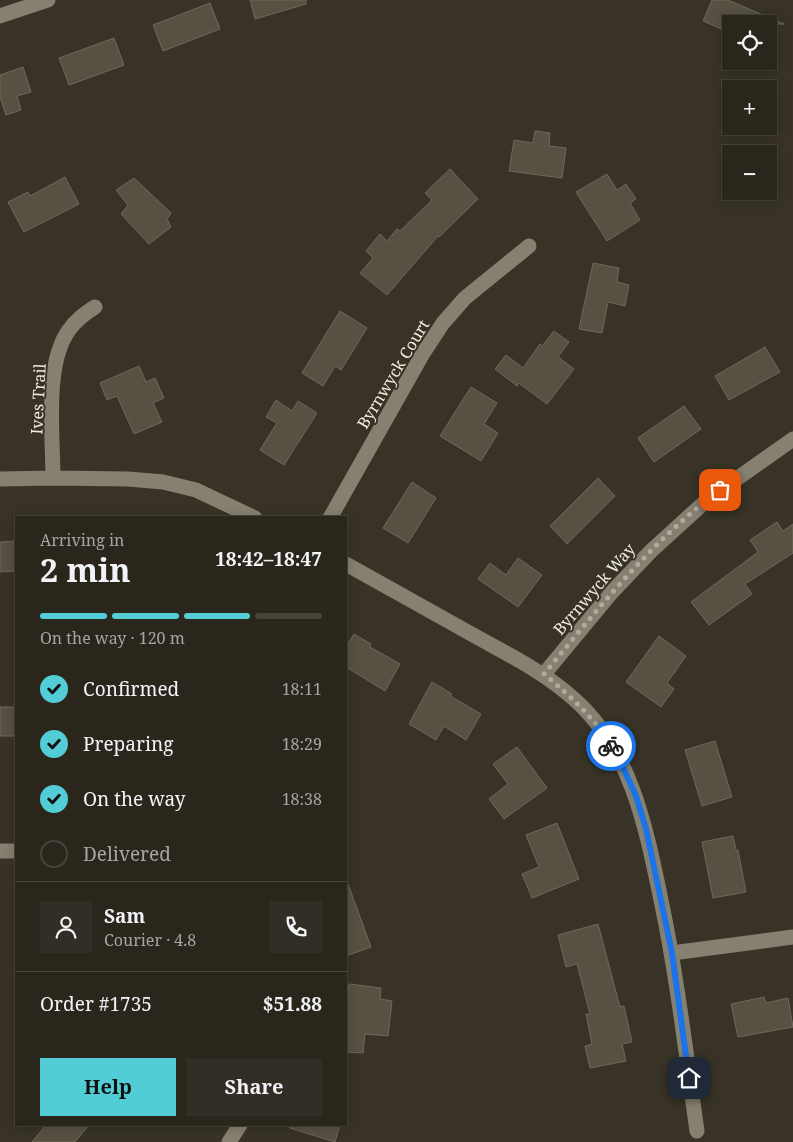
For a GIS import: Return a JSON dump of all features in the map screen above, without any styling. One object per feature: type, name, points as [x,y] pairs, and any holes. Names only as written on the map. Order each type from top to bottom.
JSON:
[{"type":"street","points":[[0,16],[48,0]]},
{"type":"street","name":"Byrnwyck Court","points":[[331,516],[422,355],[443,323],[465,298],[529,246]]},
{"type":"street","name":"Ives Trail","points":[[53,478],[52,396],[55,363],[69,330],[82,315],[95,307]]},
{"type":"street","name":"Byrnwyck Way","points":[[544,674],[612,592],[651,550],[707,500],[793,439]]},
{"type":"street","points":[[0,480],[53,478],[128,479],[163,482],[196,490],[251,516]]},
{"type":"street","points":[[347,565],[544,674],[575,700],[602,730],[636,796],[646,829],[672,953],[696,1132]]},
{"type":"street","points":[[0,851],[15,851]]},
{"type":"street","points":[[672,953],[793,937]]},
{"type":"street","points":[[229,1142],[239,1126]]},
{"type":"building","points":[[250,0],[306,0],[306,4],[255,19]]},
{"type":"building","points":[[712,0],[728,0],[763,15],[722,15],[722,29],[703,21]]},
{"type":"building","points":[[210,3],[220,29],[163,51],[153,25]]},
{"type":"building","points":[[114,38],[124,65],[69,85],[59,58]]},
{"type":"building","points":[[23,67],[31,92],[17,96],[21,110],[6,115],[0,97],[0,75]]},
{"type":"building","points":[[535,131],[550,133],[549,146],[566,148],[562,178],[509,171],[514,140],[533,143]]},
{"type":"building","points":[[450,169],[478,199],[438,236],[387,295],[360,273],[373,258],[366,251],[380,234],[387,241],[397,229],[400,231],[432,200],[425,193]]},
{"type":"building","points":[[607,174],[617,190],[626,184],[636,199],[630,203],[640,220],[607,241],[576,192]]},
{"type":"building","points":[[65,177],[79,204],[24,232],[8,202],[28,192],[30,196]]},
{"type":"building","points":[[134,178],[171,213],[167,219],[171,227],[149,244],[121,214],[128,205],[116,190]]},
{"type":"building","points":[[593,263],[619,268],[617,282],[629,285],[625,306],[608,302],[602,333],[579,329]]},
{"type":"building","points":[[340,311],[367,328],[341,370],[335,366],[323,386],[302,373]]},
{"type":"building","points":[[554,331],[569,342],[558,357],[574,369],[547,404],[519,383],[517,386],[495,369],[506,355],[523,368],[540,344],[542,346]]},
{"type":"building","points":[[765,347],[780,372],[729,400],[715,376]]},
{"type":"building","points":[[139,366],[146,382],[155,378],[164,398],[153,403],[162,422],[134,434],[117,396],[107,400],[100,383]]},
{"type":"building","points":[[471,387],[497,403],[484,424],[498,433],[481,461],[440,436]]},
{"type":"building","points":[[276,400],[292,411],[298,401],[317,413],[284,465],[260,450],[277,423],[266,417]]},
{"type":"building","points":[[684,406],[701,429],[654,462],[638,438]]},
{"type":"building","points":[[598,478],[615,496],[567,544],[550,526]]},
{"type":"building","points":[[412,482],[436,498],[408,543],[383,528]]},
{"type":"building","points":[[777,522],[783,531],[793,524],[793,553],[745,584],[752,594],[709,625],[691,602],[758,552],[750,540]]},
{"type":"building","points":[[15,541],[15,571],[0,572],[0,542]]},
{"type":"building","points":[[518,558],[542,575],[518,607],[478,579],[490,563],[506,575]]},
{"type":"building","points":[[354,634],[371,644],[370,647],[400,664],[385,691],[347,668],[347,645]]},
{"type":"building","points":[[659,636],[686,656],[667,683],[674,689],[661,707],[626,682]]},
{"type":"building","points":[[432,682],[452,694],[450,696],[481,714],[466,740],[444,726],[436,740],[409,724]]},
{"type":"building","points":[[0,707],[15,707],[15,736],[0,736]]},
{"type":"building","points":[[715,741],[732,797],[702,806],[685,750]]},
{"type":"building","points":[[517,747],[547,788],[504,819],[489,799],[508,784],[493,764]]},
{"type":"building","points":[[557,823],[579,879],[532,898],[522,874],[539,867],[526,835]]},
{"type":"building","points":[[733,836],[736,850],[738,850],[746,892],[713,898],[702,842]]},
{"type":"building","points":[[347,884],[371,947],[347,956]]},
{"type":"building","points":[[598,924],[620,1007],[624,1006],[632,1042],[622,1044],[626,1061],[590,1068],[585,1046],[592,1044],[586,1014],[590,1014],[577,964],[566,967],[558,935]]},
{"type":"building","points":[[349,984],[381,988],[380,999],[392,1001],[388,1036],[365,1034],[363,1053],[347,1052],[347,1001]]},
{"type":"building","points":[[764,997],[766,1003],[788,998],[793,1027],[738,1037],[731,1004]]},
{"type":"building","points":[[45,1126],[88,1126],[75,1142],[32,1142]]},
{"type":"building","points":[[290,1126],[340,1126],[335,1142],[290,1128]]},
{"type":"way so far","points":[[611,746],[602,730],[575,700],[544,674],[612,592],[651,550],[720,490]]},
{"type":"route","points":[[611,746],[636,796],[646,829],[672,953],[689,1078]]}]
